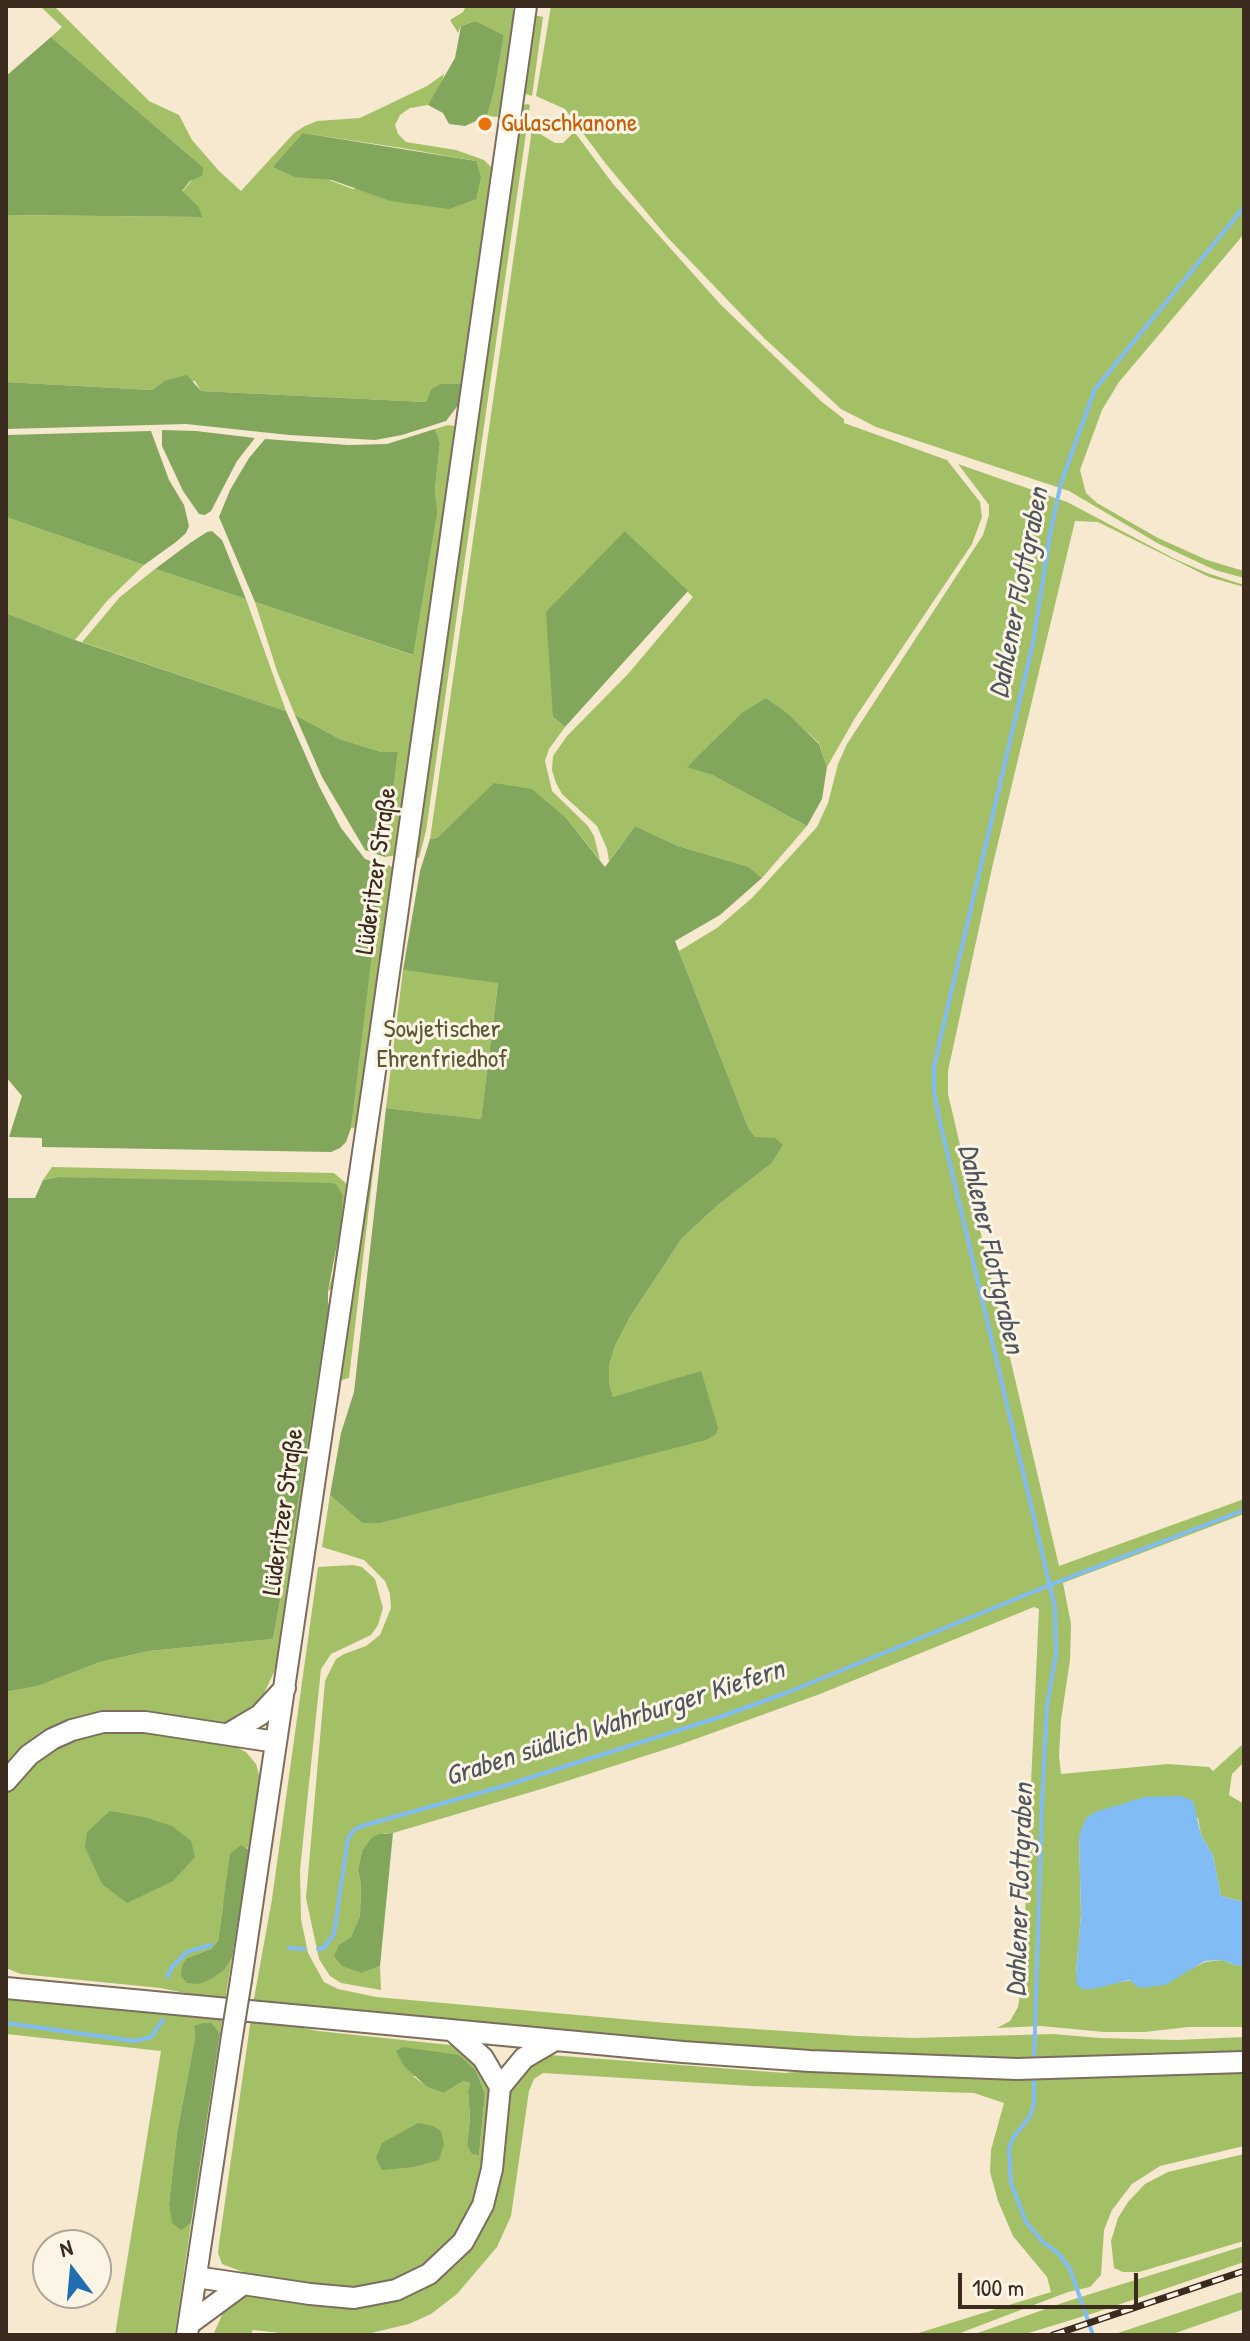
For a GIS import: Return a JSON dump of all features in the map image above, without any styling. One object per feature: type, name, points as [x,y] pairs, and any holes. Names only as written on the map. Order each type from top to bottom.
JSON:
[{"type":"main road","name":"Lüderitzer Straße","points":[[188,2329],[285,1688],[526,6]]},
{"type":"main road","points":[[228,1734],[260,1715],[285,1688]]},
{"type":"main road","points":[[6,1781],[29,1755],[52,1739],[96,1724],[136,1721],[276,1742]]},
{"type":"main road","points":[[10,1985],[453,2031],[745,2057],[1017,2069],[1244,2062]]},
{"type":"main road","points":[[453,2031],[483,2058],[500,2087]]},
{"type":"main road","points":[[196,2277],[340,2298],[361,2298],[403,2288],[436,2269],[468,2235],[486,2196],[492,2169],[500,2087],[524,2058],[555,2040]]},
{"type":"main road","points":[[188,2329],[242,2285]]},
{"type":"green space","points":[[40,6],[54,6],[149,101],[179,115],[192,140],[241,191],[294,133],[305,126],[317,121],[360,118],[427,86],[444,74],[441,86],[428,105],[410,108],[400,115],[395,125],[406,142],[456,150],[484,160],[491,167],[493,176],[464,384],[440,384],[431,389],[426,402],[201,391],[195,381],[164,381],[152,390],[6,382],[6,215],[201,217],[199,207],[182,192],[203,167],[51,37],[62,27]],"holes":[[[303,133],[476,161],[353,189],[324,178]]]},
{"type":"green space","points":[[466,6],[511,6],[516,13],[499,117],[487,116],[504,35],[476,21],[461,26],[458,33],[450,20],[463,12]]},
{"type":"green space","points":[[551,6],[1244,6],[1244,234],[1119,382],[1102,410],[1080,470],[1086,493],[1097,503],[1158,538],[1207,560],[1244,571],[1244,578],[1215,570],[1159,544],[1069,491],[876,427],[841,409],[764,338],[668,238],[565,109],[536,96]]},
{"type":"green space","points":[[534,15],[543,17],[532,96],[523,93]]},
{"type":"green space","points":[[476,21],[504,35],[494,92],[487,116],[465,126],[449,124],[443,113],[428,105],[455,58],[461,26]]},
{"type":"green space","points":[[51,37],[203,167],[202,176],[190,181],[182,191],[199,207],[202,217],[6,215],[6,76]]},
{"type":"green space","points":[[530,105],[426,831],[419,858],[415,858],[521,106]]},
{"type":"green space","points":[[532,129],[555,143],[563,143],[573,133],[576,134],[613,184],[721,305],[822,402],[844,419],[844,423],[947,460],[980,502],[982,517],[972,544],[855,718],[827,767],[819,743],[766,698],[688,766],[712,775],[807,826],[762,878],[749,867],[678,846],[635,826],[609,861],[597,826],[562,794],[556,783],[552,770],[553,756],[567,736],[628,674],[693,597],[625,531],[553,717],[565,727],[549,749],[545,761],[552,791],[588,826],[600,860],[567,819],[495,783],[437,838],[430,839]]},
{"type":"green space","points":[[303,133],[476,161],[481,177],[476,199],[449,209],[390,201],[332,180],[295,177],[273,167]]},
{"type":"green space","points":[[187,375],[201,391],[426,402],[431,389],[440,384],[464,384],[462,400],[446,421],[375,440],[186,424],[6,429],[6,382],[152,390],[164,381]]},
{"type":"green space","points":[[455,426],[457,431],[398,855],[385,857],[398,752],[381,752],[340,739],[295,715],[255,602],[412,655],[436,502],[440,442],[435,429]]},
{"type":"green space","points":[[435,429],[440,442],[435,489],[437,513],[413,655],[255,602],[219,517],[230,490],[249,458],[265,439],[348,445],[387,444]]},
{"type":"green space","points":[[162,430],[255,438],[237,461],[211,511],[205,515],[199,514],[183,491],[162,446]]},
{"type":"green space","points":[[151,431],[169,480],[184,505],[189,526],[176,542],[144,565],[6,517],[6,435]]},
{"type":"green space","points":[[958,464],[1067,502],[1175,559],[1244,585],[1209,577],[1098,522],[1075,521],[992,868],[948,1071],[948,1094],[1059,1566],[1244,1499],[1244,1514],[1063,1583],[1071,1624],[1059,1756],[1061,1774],[1168,1764],[1209,1767],[1213,1771],[1244,1743],[1244,1762],[1232,1774],[1229,1795],[1244,1804],[1244,1902],[1221,1896],[1213,1855],[1201,1835],[1198,1818],[1079,1835],[1081,1915],[1076,1974],[1115,1983],[1187,1971],[1205,1962],[1222,1960],[1244,1965],[1244,2027],[1188,2027],[1145,2032],[1041,2026],[997,2028],[1010,2021],[1018,2007],[1022,1981],[1039,1609],[1034,1607],[820,1694],[679,1745],[370,1839],[362,1851],[358,1870],[360,1916],[351,1937],[340,1945],[362,1973],[380,1966],[381,1990],[341,1983],[330,1976],[319,1959],[306,1898],[325,1681],[336,1659],[366,1646],[380,1635],[391,1608],[385,1581],[364,1560],[322,1547],[330,1495],[362,1523],[381,1523],[711,1437],[613,1397],[609,1382],[609,1366],[615,1346],[630,1317],[682,1238],[772,1163],[783,1145],[755,1137],[748,1127],[679,951],[717,928],[752,898],[817,827],[847,744],[983,535],[989,505]]},
{"type":"green space","points":[[6,517],[144,565],[107,601],[75,640],[6,613]]},
{"type":"green space","points":[[212,531],[222,540],[246,599],[155,569]]},
{"type":"green space","points":[[625,531],[688,591],[565,727],[553,717],[546,612]]},
{"type":"green space","points":[[155,569],[246,599],[286,711],[82,642],[120,597]]},
{"type":"green space","points":[[6,613],[75,640],[286,711],[341,828],[365,859],[382,871],[351,1128],[340,1148],[331,1152],[42,1147],[42,1138],[9,1137],[22,1096],[6,1077]]},
{"type":"green space","points":[[766,698],[819,744],[827,767],[822,799],[807,826],[712,775],[687,767],[742,713]]},
{"type":"green space","points":[[295,715],[340,739],[381,752],[398,752],[385,857],[365,850],[322,777]]},
{"type":"green space","points":[[494,783],[532,789],[567,819],[605,867],[635,826],[678,846],[749,867],[762,878],[720,915],[675,941],[748,1127],[755,1137],[775,1138],[783,1145],[772,1163],[682,1238],[630,1317],[609,1366],[613,1397],[701,1371],[718,1428],[716,1434],[706,1440],[381,1523],[362,1523],[330,1495],[341,1433],[354,1392],[386,1108],[481,1119],[498,983],[403,970],[420,871],[430,839],[437,838]]},
{"type":"green space","points":[[373,862],[394,868],[379,989],[374,994],[377,1007],[360,1127],[351,1128],[382,872]]},
{"type":"green space","name":"Sowjetischer Ehrenfriedhof","points":[[403,970],[498,982],[481,1119],[386,1108]]},
{"type":"green space","points":[[381,1079],[384,1079],[349,1378],[342,1380],[339,1379]]},
{"type":"green space","points":[[52,1167],[334,1173],[348,1185],[349,1195],[334,1288],[328,1291],[343,1195],[337,1185],[58,1177],[43,1180]]},
{"type":"green space","points":[[58,1177],[332,1183],[343,1195],[341,1223],[328,1291],[328,1309],[296,1515],[273,1639],[149,1651],[100,1662],[38,1686],[6,1692],[6,1198],[35,1198],[43,1180]]},
{"type":"green space","points":[[327,1300],[331,1310],[283,1639],[277,1666],[258,1706],[229,1724],[134,1713],[96,1715],[6,1767],[6,1692],[38,1686],[100,1662],[149,1651],[273,1639],[296,1515]]},
{"type":"green space","points":[[318,1567],[362,1567],[375,1579],[383,1608],[371,1635],[331,1654],[321,1669],[300,1870],[301,1919],[308,1953],[324,1982],[338,1989],[376,1997],[857,2036],[914,2038],[1053,2034],[1177,2040],[1244,2037],[1244,2054],[1077,2061],[801,2053],[253,2004],[272,1899]]},
{"type":"green space","points":[[134,1729],[232,1745],[246,1752],[256,1764],[260,1778],[249,1850],[246,1847],[223,1904],[218,1941],[211,1949],[187,1958],[225,1969],[232,1958],[225,2001],[160,1988],[21,1974],[6,1968],[6,1796],[28,1767],[54,1747],[99,1731]]},
{"type":"green space","points":[[110,1811],[172,1826],[191,1841],[195,1857],[173,1881],[127,1903],[102,1884],[85,1847],[87,1832]]},
{"type":"green space","points":[[393,1833],[380,1966],[362,1973],[342,1966],[334,1956],[339,1945],[351,1937],[360,1916],[358,1870],[362,1851],[370,1839],[379,1834]]},
{"type":"green space","points":[[241,1845],[249,1850],[232,1958],[225,1969],[213,1978],[199,1984],[187,1983],[181,1976],[187,1958],[211,1949],[218,1941],[230,1854]]},
{"type":"green space","points":[[6,1995],[223,2015],[220,2034],[212,2023],[194,2027],[195,2038],[177,2133],[169,2204],[173,2223],[181,2229],[191,2223],[175,2335],[115,2335],[161,2051],[6,2034]]},
{"type":"green space","points":[[251,2018],[318,2031],[462,2048],[489,2081],[480,2187],[463,2228],[434,2261],[395,2282],[347,2290],[251,2275],[222,2264],[218,2253]],"holes":[[[476,2071],[485,2094],[479,2155],[467,2145],[470,2083],[463,2081],[444,2093],[427,2087],[413,2076]]]},
{"type":"green space","points":[[212,2023],[220,2034],[191,2223],[181,2230],[172,2223],[169,2204],[177,2133],[195,2038],[194,2026]]},
{"type":"green space","points":[[403,2047],[459,2055],[476,2071],[485,2094],[479,2155],[472,2154],[467,2145],[470,2083],[463,2081],[444,2093],[427,2087],[404,2066],[396,2051]]},
{"type":"green space","points":[[549,2055],[785,2073],[824,2069],[1244,2070],[1244,2146],[1160,2166],[1132,2184],[1112,2210],[1104,2230],[1101,2275],[1090,2287],[1068,2292],[955,2335],[912,2335],[1051,2292],[1047,2277],[1013,2236],[990,2172],[991,2150],[1004,2103],[974,2093],[751,2086],[543,2073],[534,2079],[529,2091],[511,2216],[497,2247],[457,2294],[431,2314],[409,2324],[367,2334],[299,2335],[253,2330],[250,2335],[213,2335],[222,2315],[220,2307],[241,2295],[360,2307],[376,2305],[402,2299],[455,2266],[472,2246],[495,2202],[511,2085],[520,2070]]},
{"type":"green space","points":[[418,2123],[441,2131],[444,2144],[439,2160],[414,2167],[382,2170],[376,2158],[382,2143]]},
{"type":"green space","points":[[1244,2154],[1244,2241],[1139,2272],[1123,2272],[1114,2268],[1111,2241],[1118,2218],[1145,2184],[1168,2172]]},
{"type":"green space","points":[[1244,2246],[1244,2262],[1094,2313],[1022,2335],[972,2335],[1068,2301]]},
{"type":"green space","points":[[1244,2291],[1244,2309],[1170,2335],[1112,2335]]},
{"type":"water","points":[[1181,1796],[1193,1801],[1201,1835],[1213,1855],[1221,1896],[1244,1902],[1244,1965],[1222,1960],[1205,1961],[1165,1985],[1139,1988],[1129,1980],[1082,1989],[1077,1985],[1076,1974],[1081,1915],[1079,1835],[1086,1818],[1095,1812],[1145,1797]]},
{"type":"waterway","name":"Dahlener Flottgraben","points":[[1034,2061],[1042,1804],[1047,1705],[1056,1655],[1055,1607],[939,1118],[934,1066],[1033,643],[1061,483],[1095,389],[1244,207]]},
{"type":"waterway","name":"Graben südlich Wahrburger Kiefern","points":[[318,1949],[324,1948],[334,1934],[348,1838],[362,1826],[504,1786],[720,1717],[1244,1510]]},
{"type":"waterway","name":"Graben südlich Wahrburger Kiefern","points":[[167,1977],[187,1952],[211,1945]]},
{"type":"waterway","name":"Graben südlich Wahrburger Kiefern","points":[[289,1948],[304,1949]]},
{"type":"waterway","name":"Graben südlich Wahrburger Kiefern","points":[[6,2023],[134,2041],[151,2037],[163,2020]]},
{"type":"waterway","name":"Dahlener Flottgraben","points":[[1034,2074],[1034,2104],[1009,2149],[1011,2183],[1026,2222],[1070,2269],[1093,2335]]},
{"type":"railway","points":[[1053,2335],[1244,2271]]},
{"type":"place","name":"Gulaschkanone","points":[[485,124]]}]
